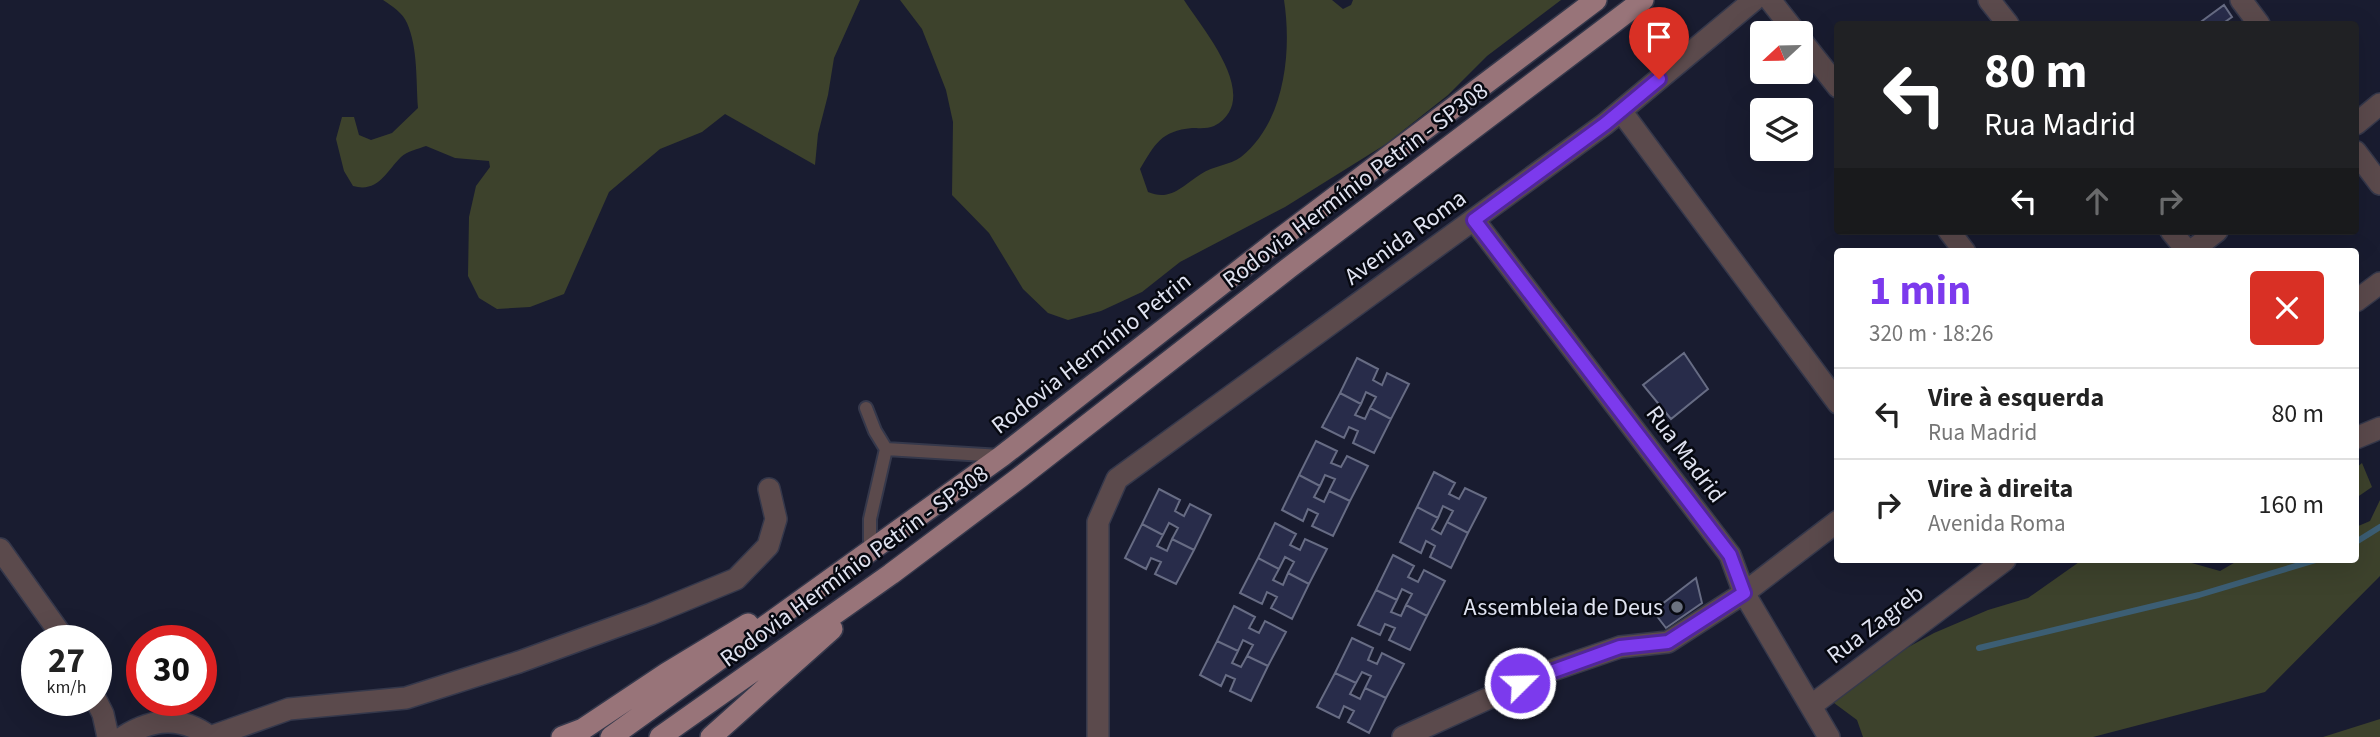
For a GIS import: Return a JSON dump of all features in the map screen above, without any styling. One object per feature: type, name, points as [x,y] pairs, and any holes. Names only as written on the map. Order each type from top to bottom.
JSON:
[{"type":"main road","name":"Rodovia Hermínio Petrin","points":[[611,737],[1002,456],[1273,244],[1596,0]]},
{"type":"main road","name":"Rodovia Hermínio Petrin - SP308","points":[[660,737],[891,574],[1643,0]]},
{"type":"main road","points":[[562,737],[583,729],[667,673],[809,587],[862,559]]},
{"type":"main road","points":[[711,737],[891,574]]},
{"type":"street","name":"Avenida Roma","points":[[1098,737],[1098,522],[1117,479],[1621,111],[1754,0]]},
{"type":"street","points":[[1770,0],[1787,21]]},
{"type":"street","points":[[1989,0],[2006,21]]},
{"type":"street","points":[[2241,0],[2257,21]]},
{"type":"street","points":[[1813,55],[1834,82]]},
{"type":"street","points":[[2359,122],[2380,104]]},
{"type":"street","points":[[1621,111],[1834,398]]},
{"type":"street","points":[[2359,156],[2380,184]]},
{"type":"street","name":"Rua Madrid","points":[[1474,220],[1730,555],[1744,593],[1829,737]]},
{"type":"street","points":[[2194,248],[2212,235]]},
{"type":"street","points":[[2359,299],[2380,283]]},
{"type":"street","points":[[2359,437],[2380,428]]},
{"type":"street","points":[[123,737],[141,726],[160,721],[180,722],[196,727],[210,737],[289,709],[406,698],[519,662],[652,614],[736,579],[768,546],[776,519],[769,489]]},
{"type":"street","points":[[1403,737],[1544,673],[1620,647],[1668,642],[1744,593],[1834,524]]},
{"type":"street","points":[[0,548],[54,625]]},
{"type":"street","name":"Rua Zagreb","points":[[1812,705],[2001,563]]},
{"type":"street","points":[[103,716],[107,737]]},
{"type":"lane","points":[[862,559],[886,449],[866,408]]},
{"type":"lane","points":[[886,449],[1002,456]]},
{"type":"green space","points":[[383,0],[860,0],[834,58],[818,134],[815,165],[725,114],[702,132],[660,149],[609,192],[564,294],[530,307],[497,309],[479,298],[468,276],[469,217],[476,186],[490,167],[489,161],[455,158],[426,146],[403,155],[381,180],[369,187],[353,186],[344,171],[336,139],[342,117],[354,117],[359,135],[371,140],[392,133],[418,108],[411,33],[403,16]]},
{"type":"green space","points":[[900,0],[1184,0],[1225,64],[1233,99],[1228,114],[1214,126],[1173,132],[1155,146],[1140,169],[1148,192],[1163,195],[1176,191],[1206,171],[1241,157],[1256,142],[1267,125],[1276,105],[1286,63],[1284,0],[1332,0],[1343,9],[1351,5],[1353,0],[1561,0],[1487,56],[1448,95],[1386,144],[1285,207],[1180,262],[1142,292],[1101,311],[1068,320],[1048,313],[1023,289],[989,233],[952,195],[953,122],[946,90],[922,29]]},
{"type":"green space","points":[[2362,463],[2372,487],[2359,496],[2359,466]]},
{"type":"green space","points":[[2380,500],[2380,576],[2265,692],[2093,737],[1863,737],[1857,720],[1830,700],[1863,672],[1934,633],[1988,610],[2028,598],[2078,563],[2192,563],[2220,571],[2234,563],[2359,563],[2359,526],[2370,521]]},
{"type":"green space","points":[[2380,719],[2380,737],[2323,737]]},
{"type":"building","points":[[2224,5],[2232,17],[2226,21],[2202,21]]},
{"type":"building","points":[[1684,353],[1708,389],[1671,419],[1643,385]]},
{"type":"building","points":[[1357,358],[1378,369],[1373,380],[1382,385],[1387,373],[1409,384],[1391,419],[1370,408],[1376,397],[1366,392],[1361,404],[1340,393]]},
{"type":"building","points":[[1340,393],[1361,404],[1355,415],[1365,419],[1370,408],[1391,419],[1374,453],[1353,443],[1358,431],[1349,427],[1344,438],[1322,427]]},
{"type":"building","points":[[1316,441],[1337,451],[1331,463],[1341,467],[1347,456],[1368,466],[1350,501],[1329,491],[1335,479],[1325,475],[1320,486],[1299,475]]},
{"type":"building","points":[[1434,472],[1455,483],[1449,494],[1459,499],[1465,488],[1486,498],[1468,533],[1447,522],[1453,511],[1443,506],[1438,518],[1417,507]]},
{"type":"building","points":[[1299,475],[1320,486],[1314,497],[1324,502],[1329,491],[1350,501],[1333,536],[1312,526],[1318,514],[1308,509],[1303,521],[1282,510]]},
{"type":"building","points":[[1159,489],[1180,500],[1175,511],[1184,516],[1190,504],[1211,515],[1194,550],[1172,539],[1178,528],[1169,523],[1163,535],[1142,524]]},
{"type":"building","points":[[1417,507],[1438,518],[1432,529],[1441,534],[1447,522],[1468,533],[1451,568],[1430,557],[1435,546],[1426,541],[1421,553],[1400,542]]},
{"type":"building","points":[[1275,523],[1296,534],[1290,545],[1300,550],[1305,539],[1327,549],[1309,584],[1288,573],[1294,562],[1285,557],[1279,569],[1258,558]]},
{"type":"building","points":[[1142,524],[1163,535],[1157,546],[1167,551],[1172,539],[1194,550],[1176,584],[1155,574],[1161,562],[1151,558],[1146,569],[1125,558]]},
{"type":"building","points":[[1393,555],[1414,566],[1408,577],[1418,582],[1424,570],[1445,581],[1427,616],[1406,605],[1412,594],[1402,589],[1397,600],[1376,590]]},
{"type":"building","points":[[1258,558],[1279,569],[1273,580],[1283,585],[1288,573],[1309,584],[1292,619],[1271,608],[1277,597],[1267,592],[1262,604],[1240,593]]},
{"type":"building","name":"Assembleia de Deus","points":[[1696,578],[1702,603],[1666,628],[1653,611]]},
{"type":"building","points":[[1376,590],[1397,600],[1391,612],[1401,616],[1406,605],[1427,616],[1410,650],[1389,640],[1395,628],[1385,624],[1380,635],[1358,625]]},
{"type":"building","points":[[1234,606],[1255,617],[1249,628],[1259,633],[1265,621],[1286,632],[1268,666],[1247,656],[1253,645],[1243,640],[1238,651],[1217,641]]},
{"type":"building","points":[[1352,638],[1373,648],[1368,660],[1377,664],[1382,653],[1404,664],[1386,698],[1365,688],[1371,676],[1362,672],[1356,683],[1335,673]]},
{"type":"building","points":[[1217,641],[1238,651],[1232,663],[1241,667],[1247,656],[1268,666],[1251,701],[1230,691],[1235,679],[1226,675],[1221,686],[1200,675]]},
{"type":"building","points":[[1335,673],[1356,683],[1350,694],[1360,699],[1365,688],[1386,698],[1369,733],[1348,722],[1354,711],[1344,706],[1339,718],[1317,707]]},
{"type":"waterway","points":[[2359,540],[2380,527]]},
{"type":"waterway","points":[[1979,648],[2199,595],[2306,563]]},
{"type":"place","name":"Assembleia de Deus","points":[[1677,607]]},
{"type":"route","points":[[1520,683],[1620,647],[1668,642],[1744,593],[1730,555],[1474,220],[1605,124],[1659,79]]}]
